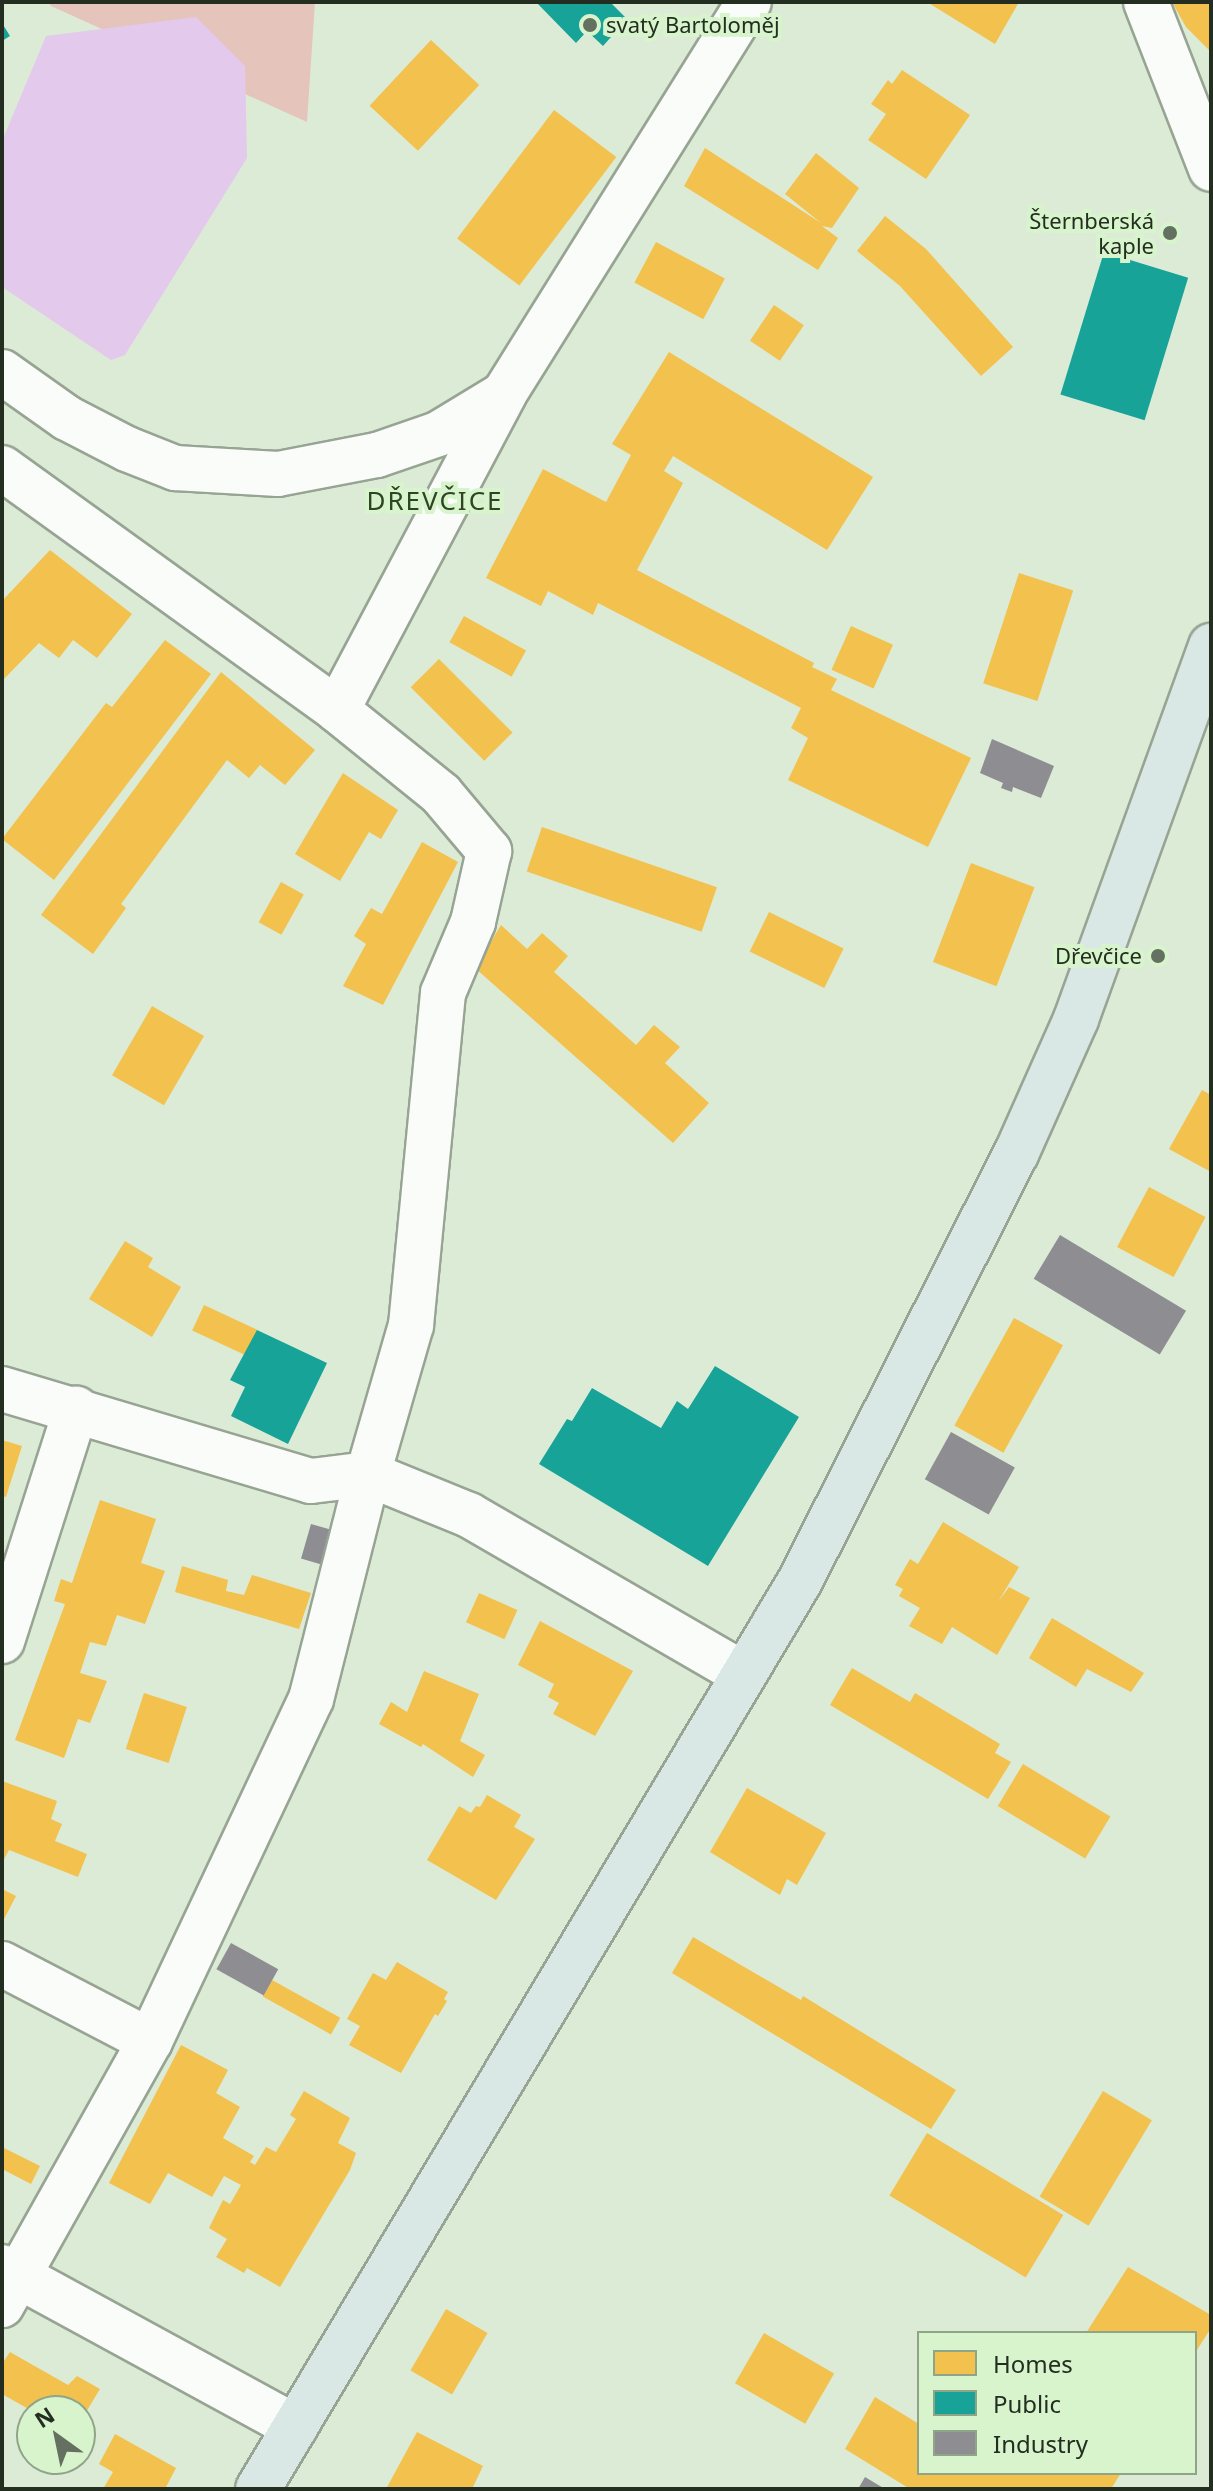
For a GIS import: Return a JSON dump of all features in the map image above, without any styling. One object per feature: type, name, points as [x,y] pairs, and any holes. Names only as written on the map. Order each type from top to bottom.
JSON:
[{"type":"main road","points":[[258,2489],[800,1581],[1016,1154],[1076,1019],[1211,646]]},
{"type":"street","points":[[337,710],[504,394],[749,2]]},
{"type":"street","points":[[1146,2],[1211,169]]},
{"type":"street","points":[[2,372],[67,418],[127,449],[175,468],[278,474],[377,455],[438,434],[504,394]]},
{"type":"street","points":[[2,468],[337,710],[441,794],[489,851],[473,922],[443,993],[411,1325],[368,1474],[311,1699],[150,2041],[8,2283],[295,2427]]},
{"type":"street","points":[[2,1389],[311,1481],[368,1474],[469,1515],[743,1674]]},
{"type":"street","points":[[2,1641],[76,1409]]},
{"type":"street","points":[[2,1964],[150,2041]]},
{"type":"shaded area","points":[[49,2],[315,2],[307,122],[51,6]]},
{"type":"shaded area","points":[[196,17],[245,66],[247,158],[125,355],[111,360],[2,287],[2,141],[46,36]]},
{"type":"building: Homes","points":[[927,2],[1019,2],[995,44]]},
{"type":"building: Homes","points":[[1172,2],[1211,2],[1211,52],[1186,27]]},
{"type":"building: Homes","points":[[431,40],[479,85],[418,151],[370,106]]},
{"type":"building: Homes","points":[[902,70],[970,115],[926,179],[868,140],[886,114],[871,104],[888,80],[892,84]]},
{"type":"building: Homes","points":[[554,110],[616,157],[519,286],[457,239]]},
{"type":"building: Homes","points":[[705,148],[821,223],[785,194],[816,153],[859,188],[832,228],[822,226],[838,238],[818,270],[684,186]]},
{"type":"building: Homes","points":[[885,216],[926,249],[1013,347],[981,376],[900,286],[857,251]]},
{"type":"building: Homes","points":[[656,242],[725,279],[703,319],[634,283]]},
{"type":"building: Homes","points":[[774,305],[804,325],[780,361],[750,341]]},
{"type":"building: Homes","points":[[669,352],[873,477],[827,550],[673,456],[664,471],[683,483],[637,570],[814,663],[812,667],[837,679],[831,690],[971,758],[928,847],[788,780],[808,738],[791,728],[801,708],[598,603],[593,615],[548,591],[541,606],[486,578],[543,469],[606,502],[631,455],[612,444]]},
{"type":"building: Homes","points":[[50,550],[132,614],[97,658],[73,640],[59,658],[39,643],[2,681],[2,601]]},
{"type":"building: Homes","points":[[1019,573],[1073,591],[1037,701],[983,683]]},
{"type":"building: Homes","points":[[464,616],[526,650],[512,677],[449,642]]},
{"type":"building: Homes","points":[[851,626],[893,645],[873,689],[831,670]]},
{"type":"building: Homes","points":[[165,640],[211,674],[54,880],[2,839],[106,703],[112,707]]},
{"type":"building: Homes","points":[[439,659],[513,733],[484,761],[411,687]]},
{"type":"building: Homes","points":[[221,672],[315,750],[285,785],[260,765],[249,778],[227,760],[121,904],[126,908],[93,954],[41,915]]},
{"type":"building: Homes","points":[[343,773],[398,810],[381,839],[369,832],[340,881],[295,854]]},
{"type":"building: Homes","points":[[542,827],[717,887],[702,932],[527,871]]},
{"type":"building: Homes","points":[[422,842],[458,862],[383,1005],[343,986],[366,944],[354,936],[371,908],[382,914]]},
{"type":"building: Homes","points":[[971,863],[1034,887],[996,986],[933,962]]},
{"type":"building: Homes","points":[[281,882],[304,895],[281,935],[259,922]]},
{"type":"building: Homes","points":[[769,912],[844,948],[824,988],[750,952]]},
{"type":"building: Homes","points":[[501,925],[527,949],[542,933],[568,956],[554,972],[636,1045],[654,1025],[680,1047],[665,1063],[709,1103],[673,1143],[475,968]]},
{"type":"building: Homes","points":[[152,1006],[204,1036],[164,1105],[112,1075]]},
{"type":"building: Homes","points":[[1202,1090],[1211,1095],[1211,1172],[1169,1149]]},
{"type":"building: Homes","points":[[1149,1187],[1206,1217],[1174,1277],[1117,1247]]},
{"type":"building: Homes","points":[[125,1241],[153,1258],[148,1267],[181,1287],[152,1337],[89,1299]]},
{"type":"building: Homes","points":[[204,1305],[257,1330],[246,1355],[192,1330]]},
{"type":"building: Homes","points":[[1014,1318],[1063,1345],[1003,1453],[954,1426]]},
{"type":"building: Homes","points":[[2,1440],[22,1446],[6,1497],[2,1496]]},
{"type":"building: Homes","points":[[100,1500],[156,1519],[141,1563],[165,1571],[145,1624],[117,1615],[106,1646],[90,1642],[80,1673],[107,1681],[90,1723],[78,1719],[64,1758],[15,1740],[65,1604],[54,1601],[61,1579],[72,1583]]},
{"type":"building: Homes","points":[[943,1522],[1019,1567],[998,1602],[1009,1587],[1030,1598],[997,1655],[952,1627],[942,1644],[909,1626],[920,1608],[899,1596],[903,1589],[895,1585],[910,1559],[918,1564]]},
{"type":"building: Homes","points":[[182,1566],[228,1580],[226,1591],[244,1595],[252,1575],[311,1593],[299,1629],[175,1592]]},
{"type":"building: Homes","points":[[479,1593],[517,1610],[504,1639],[466,1622]]},
{"type":"building: Homes","points":[[1052,1618],[1144,1673],[1131,1692],[1087,1669],[1076,1687],[1029,1658]]},
{"type":"building: Homes","points":[[540,1621],[633,1671],[595,1736],[553,1714],[559,1703],[548,1697],[554,1684],[518,1665]]},
{"type":"building: Homes","points":[[852,1668],[910,1702],[915,1693],[1000,1744],[995,1753],[1011,1762],[988,1799],[830,1705]]},
{"type":"building: Homes","points":[[424,1671],[479,1694],[460,1741],[485,1755],[473,1777],[423,1744],[421,1747],[379,1724],[391,1702],[407,1712]]},
{"type":"building: Homes","points":[[144,1693],[187,1707],[169,1763],[126,1749]]},
{"type":"building: Homes","points":[[1023,1764],[1110,1817],[1085,1859],[998,1806]]},
{"type":"building: Homes","points":[[2,1781],[57,1801],[51,1819],[62,1824],[55,1841],[87,1854],[78,1877],[9,1850],[2,1863]]},
{"type":"building: Homes","points":[[747,1788],[826,1833],[797,1885],[787,1879],[780,1895],[710,1852]]},
{"type":"building: Homes","points":[[487,1795],[521,1815],[514,1827],[535,1839],[496,1900],[427,1860],[459,1806],[471,1813],[476,1806],[480,1807]]},
{"type":"building: Homes","points":[[2,1889],[16,1896],[2,1923]]},
{"type":"building: Homes","points":[[693,1937],[801,2000],[803,1996],[956,2090],[931,2129],[672,1973]]},
{"type":"building: Homes","points":[[397,1962],[448,1992],[444,1999],[447,2001],[438,2016],[435,2014],[401,2073],[349,2045],[360,2026],[347,2019],[373,1973],[386,1980]]},
{"type":"building: Homes","points":[[272,1980],[340,2018],[331,2034],[263,1997]]},
{"type":"building: Homes","points":[[181,2045],[228,2070],[216,2093],[240,2107],[223,2138],[254,2156],[250,2162],[255,2165],[266,2147],[276,2152],[296,2119],[290,2115],[304,2091],[350,2118],[338,2143],[356,2153],[350,2170],[280,2287],[247,2268],[244,2273],[216,2257],[227,2239],[209,2228],[223,2200],[230,2204],[241,2185],[224,2176],[212,2197],[168,2173],[150,2204],[109,2183]]},
{"type":"building: Homes","points":[[1103,2091],[1152,2120],[1089,2226],[1040,2196]]},
{"type":"building: Homes","points":[[927,2133],[1063,2215],[1026,2277],[889,2196]]},
{"type":"building: Homes","points":[[2,2147],[40,2166],[31,2184],[2,2169]]},
{"type":"building: Homes","points":[[1128,2267],[1211,2315],[1211,2328],[1197,2350],[1197,2331],[1087,2331]]},
{"type":"building: Homes","points":[[446,2309],[488,2333],[452,2394],[410,2370]]},
{"type":"building: Homes","points":[[764,2333],[834,2374],[805,2424],[735,2383]]},
{"type":"building: Homes","points":[[10,2352],[68,2385],[77,2376],[100,2389],[96,2396],[16,2395],[16,2402],[2,2394],[2,2364]]},
{"type":"building: Homes","points":[[875,2397],[917,2423],[917,2475],[1120,2475],[1111,2489],[910,2489],[845,2449]]},
{"type":"building: Homes","points":[[417,2432],[483,2466],[472,2489],[386,2489]]},
{"type":"building: Homes","points":[[115,2434],[176,2468],[165,2489],[103,2489],[113,2472],[99,2464]]},
{"type":"building: Public","name":"svatý Bartoloměj","points":[[536,2],[610,2],[627,19],[603,46],[587,31],[576,43]]},
{"type":"building: Public","points":[[2,23],[10,36],[2,41]]},
{"type":"building: Public","points":[[1104,252],[1188,278],[1145,420],[1060,394]]},
{"type":"building: Public","points":[[257,1330],[327,1363],[288,1444],[231,1416],[245,1387],[230,1380]]},
{"type":"building: Public","points":[[715,1366],[799,1417],[708,1566],[539,1464],[567,1419],[572,1421],[592,1388],[661,1428],[677,1401],[688,1409]]},
{"type":"building: Industry","points":[[992,739],[1054,766],[1041,798],[1013,787],[1012,792],[1001,788],[1003,783],[980,773]]},
{"type":"building: Industry","points":[[1060,1235],[1186,1311],[1160,1354],[1034,1279]]},
{"type":"building: Industry","points":[[951,1432],[1015,1467],[989,1515],[925,1479]]},
{"type":"building: Industry","points":[[311,1524],[332,1530],[322,1565],[301,1559]]},
{"type":"building: Industry","points":[[231,1943],[278,1969],[264,1995],[216,1969]]},
{"type":"building: Industry","points":[[865,2477],[885,2489],[858,2489]]},
{"type":"place","name":"svatý Bartoloměj","points":[[590,25]]},
{"type":"place","name":"Šternberská kaple","points":[[1170,233]]},
{"type":"place","name":"Dřevčice","points":[[1158,956]]},
{"type":"district","name":"DŘEVČICE","points":[[435,501]]}]
